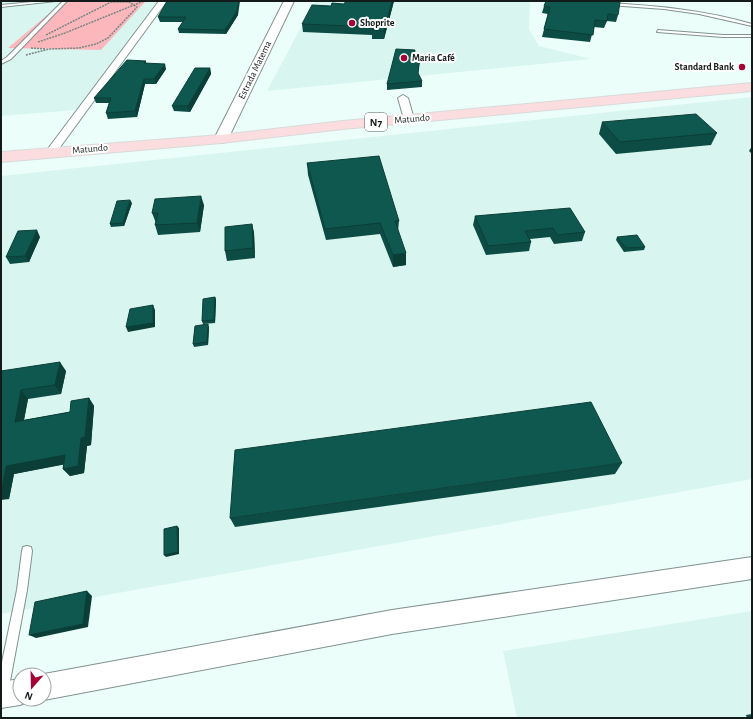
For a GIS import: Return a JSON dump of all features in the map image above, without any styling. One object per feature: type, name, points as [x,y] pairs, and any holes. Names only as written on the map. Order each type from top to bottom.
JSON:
[{"type":"main road","name":"Matundo","points":[[2,158],[51,152],[221,139],[409,119],[752,87]]},
{"type":"street","points":[[51,152],[163,1]]},
{"type":"street","name":"Estrada Matema","points":[[221,139],[289,1]]},
{"type":"street","points":[[403,98],[409,119]]},
{"type":"street","points":[[52,686],[392,622],[752,568]]},
{"type":"lane","points":[[1,6],[54,1]]},
{"type":"lane","points":[[1,63],[10,58],[65,1]]},
{"type":"lane","points":[[602,3],[692,10],[752,25]]},
{"type":"lane","points":[[658,31],[723,36],[752,36]]},
{"type":"lane","points":[[8,694],[28,550]]},
{"type":"path","points":[[10,58],[49,50],[79,48],[96,44],[108,38],[137,7],[129,2],[113,1],[20,47]]},
{"type":"path","points":[[20,47],[61,36],[144,1]]},
{"type":"path","points":[[20,47],[49,50]]},
{"type":"shaded area","points":[[1,1],[159,1],[76,110],[1,116]]},
{"type":"shaded area","points":[[64,1],[145,2],[101,50],[8,48]]},
{"type":"shaded area","points":[[315,1],[530,1],[529,29],[539,46],[591,59],[267,91]]},
{"type":"shaded area","points":[[752,97],[752,479],[1,614],[1,176]]},
{"type":"shaded area","points":[[752,611],[752,718],[517,718],[503,651]]},
{"type":"building","points":[[167,1],[239,1],[237,11],[225,30],[178,29],[186,17],[158,17]]},
{"type":"building","points":[[346,1],[392,1],[384,31],[372,30],[373,27],[302,24],[312,5],[331,6],[332,3],[344,4]]},
{"type":"building","points":[[546,1],[620,2],[618,15],[608,14],[607,21],[595,20],[593,35],[544,29],[550,7],[544,6]]},
{"type":"building","points":[[396,49],[415,50],[414,56],[420,57],[418,73],[422,81],[387,84]]},
{"type":"building","points":[[127,60],[146,61],[144,63],[165,64],[154,79],[144,79],[135,111],[106,113],[111,98],[94,98]]},
{"type":"building","points":[[195,68],[210,68],[188,106],[172,106]]},
{"type":"building","points":[[696,114],[717,133],[620,142],[602,122]]},
{"type":"building","points":[[379,156],[399,221],[395,221],[406,253],[393,255],[380,223],[325,229],[307,163]]},
{"type":"building","points":[[201,196],[197,223],[155,225],[158,213],[152,213],[155,199]]},
{"type":"building","points":[[130,200],[123,223],[110,224],[117,201]]},
{"type":"building","points":[[570,208],[585,232],[557,235],[553,228],[525,231],[531,242],[488,246],[475,216]]},
{"type":"building","points":[[252,224],[253,248],[225,251],[225,227]]},
{"type":"building","points":[[37,230],[25,256],[6,257],[18,231]]},
{"type":"building","points":[[637,235],[645,247],[626,248],[617,237]]},
{"type":"building","points":[[215,297],[214,320],[202,321],[203,299]]},
{"type":"building","points":[[153,305],[153,323],[126,327],[130,309]]},
{"type":"building","points":[[208,324],[207,342],[193,344],[195,326]]},
{"type":"building","points":[[60,362],[55,385],[21,390],[15,422],[70,412],[71,401],[89,398],[85,437],[81,438],[78,466],[63,469],[65,455],[6,466],[1,491],[1,371]]},
{"type":"building","points":[[591,402],[622,463],[230,518],[235,450]]},
{"type":"building","points":[[177,526],[178,552],[164,555],[164,529]]},
{"type":"building","points":[[87,591],[83,624],[29,635],[35,602]]},
{"type":"place","name":"Shoprite","points":[[352,23]]},
{"type":"place","name":"Maria Café","points":[[404,58]]},
{"type":"place","name":"Standard Bank","points":[[742,67]]}]
